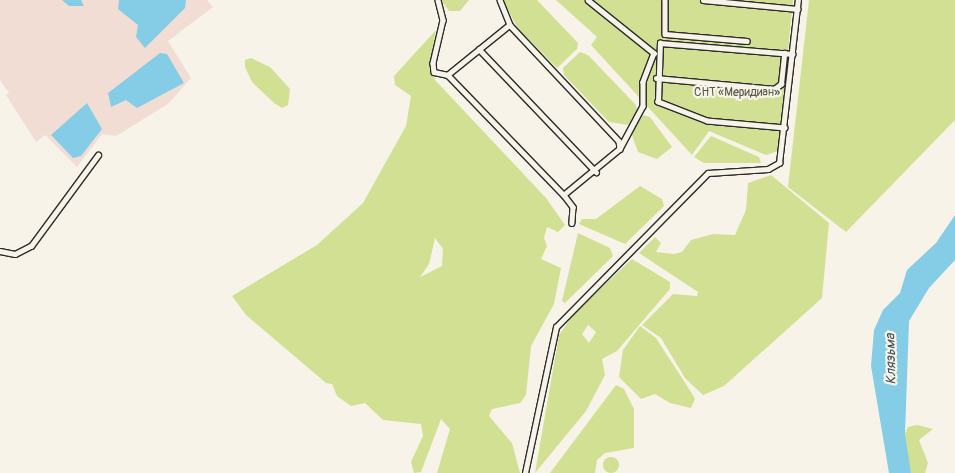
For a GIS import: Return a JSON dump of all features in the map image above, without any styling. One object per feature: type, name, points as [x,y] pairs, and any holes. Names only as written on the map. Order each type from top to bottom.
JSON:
[{"type":"street","points":[[438,0],[443,20],[434,72],[448,75],[564,195],[573,207],[572,223]]},
{"type":"street","points":[[500,0],[510,25],[620,141],[620,148]]},
{"type":"street","points":[[564,195],[596,172],[620,148],[644,106],[643,82],[654,53],[588,0]]},
{"type":"street","points":[[666,0],[665,34],[747,41]]},
{"type":"street","points":[[704,0],[798,8]]},
{"type":"street","points":[[525,473],[556,327],[708,173],[768,169],[779,163],[786,128],[798,0]]},
{"type":"street","points":[[448,75],[510,25]]},
{"type":"street","points":[[786,128],[701,120],[658,102],[656,78],[662,40],[793,54]]},
{"type":"street","points":[[479,49],[596,172]]},
{"type":"street","points":[[656,78],[774,89],[781,84],[784,53]]},
{"type":"street","points":[[0,251],[15,254],[31,246],[98,155]]},
{"type":"shaded area","points":[[0,0],[207,0],[213,7],[168,41],[191,78],[168,104],[116,136],[102,134],[77,167],[45,135],[36,142],[6,95],[9,93],[0,80]]},
{"type":"green space","points":[[441,0],[469,0],[460,11],[449,11]]},
{"type":"green space","points":[[503,0],[537,0],[578,43],[577,49],[557,68],[517,27]]},
{"type":"green space","name":"СНТ «Меридиан»","points":[[556,0],[793,0],[778,151],[766,155],[709,131],[692,155],[591,45],[597,37]]},
{"type":"green space","points":[[809,0],[955,0],[955,120],[846,232],[788,187]]},
{"type":"green space","points":[[436,30],[430,62],[435,80],[546,198],[565,225],[558,232],[547,227],[544,238],[547,246],[541,259],[561,268],[554,304],[531,346],[526,395],[520,403],[492,409],[489,416],[512,443],[520,473],[437,473],[450,429],[441,419],[421,472],[414,473],[411,462],[423,436],[421,424],[383,420],[365,403],[351,406],[337,396],[332,384],[326,383],[246,315],[232,296],[317,245],[363,203],[406,126],[411,96],[395,85],[394,76]],"holes":[[[435,238],[443,249],[442,266],[420,277],[429,264]]]},
{"type":"green space","points":[[580,52],[588,55],[635,104],[638,110],[628,125],[609,122],[564,75],[563,68]]},
{"type":"green space","points":[[251,58],[270,67],[290,89],[288,105],[282,108],[274,103],[252,82],[245,67],[245,60]]},
{"type":"green space","points":[[643,115],[650,117],[672,147],[657,159],[638,152],[631,132]]},
{"type":"green space","points":[[711,136],[759,157],[761,163],[704,163],[694,157]]},
{"type":"green space","points":[[771,175],[829,223],[822,298],[724,386],[703,395],[685,378],[661,338],[642,325],[673,294],[697,296],[698,292],[639,253],[655,237],[661,243],[656,252],[674,254],[682,252],[691,240],[713,234],[735,235],[746,210],[748,183]]},
{"type":"green space","points":[[640,186],[662,199],[664,206],[625,244],[579,224],[582,219],[596,219]]},
{"type":"green space","points":[[578,233],[610,248],[613,256],[565,303],[562,301]]},
{"type":"green space","points":[[632,259],[670,282],[670,289],[617,351],[602,359],[605,375],[586,411],[535,473],[559,335],[575,312]],"holes":[[[588,325],[596,332],[589,343],[582,334]]]},
{"type":"green space","points":[[640,326],[656,338],[691,392],[695,399],[691,408],[670,403],[655,394],[641,399],[619,377],[623,350]]},
{"type":"green space","points":[[616,385],[624,389],[634,409],[634,448],[605,453],[597,460],[595,473],[550,473]]},
{"type":"green space","points":[[917,425],[933,429],[919,440],[928,463],[925,473],[911,473],[905,450],[905,434],[908,427]]},
{"type":"green space","points":[[611,457],[619,465],[611,473],[603,465]]},
{"type":"water","points":[[62,0],[81,0],[84,6],[69,6]]},
{"type":"water","points":[[119,0],[186,0],[185,8],[145,48],[136,37],[138,25],[118,9]]},
{"type":"water","points":[[160,53],[167,54],[184,83],[137,108],[126,100],[111,107],[108,93]]},
{"type":"water","points":[[87,103],[102,129],[81,156],[73,158],[51,135]]},
{"type":"water","name":"Клязьма","points":[[955,215],[955,260],[929,288],[909,321],[905,434],[911,473],[889,473],[871,366],[874,330],[883,310],[900,293],[907,270],[936,243]]}]
